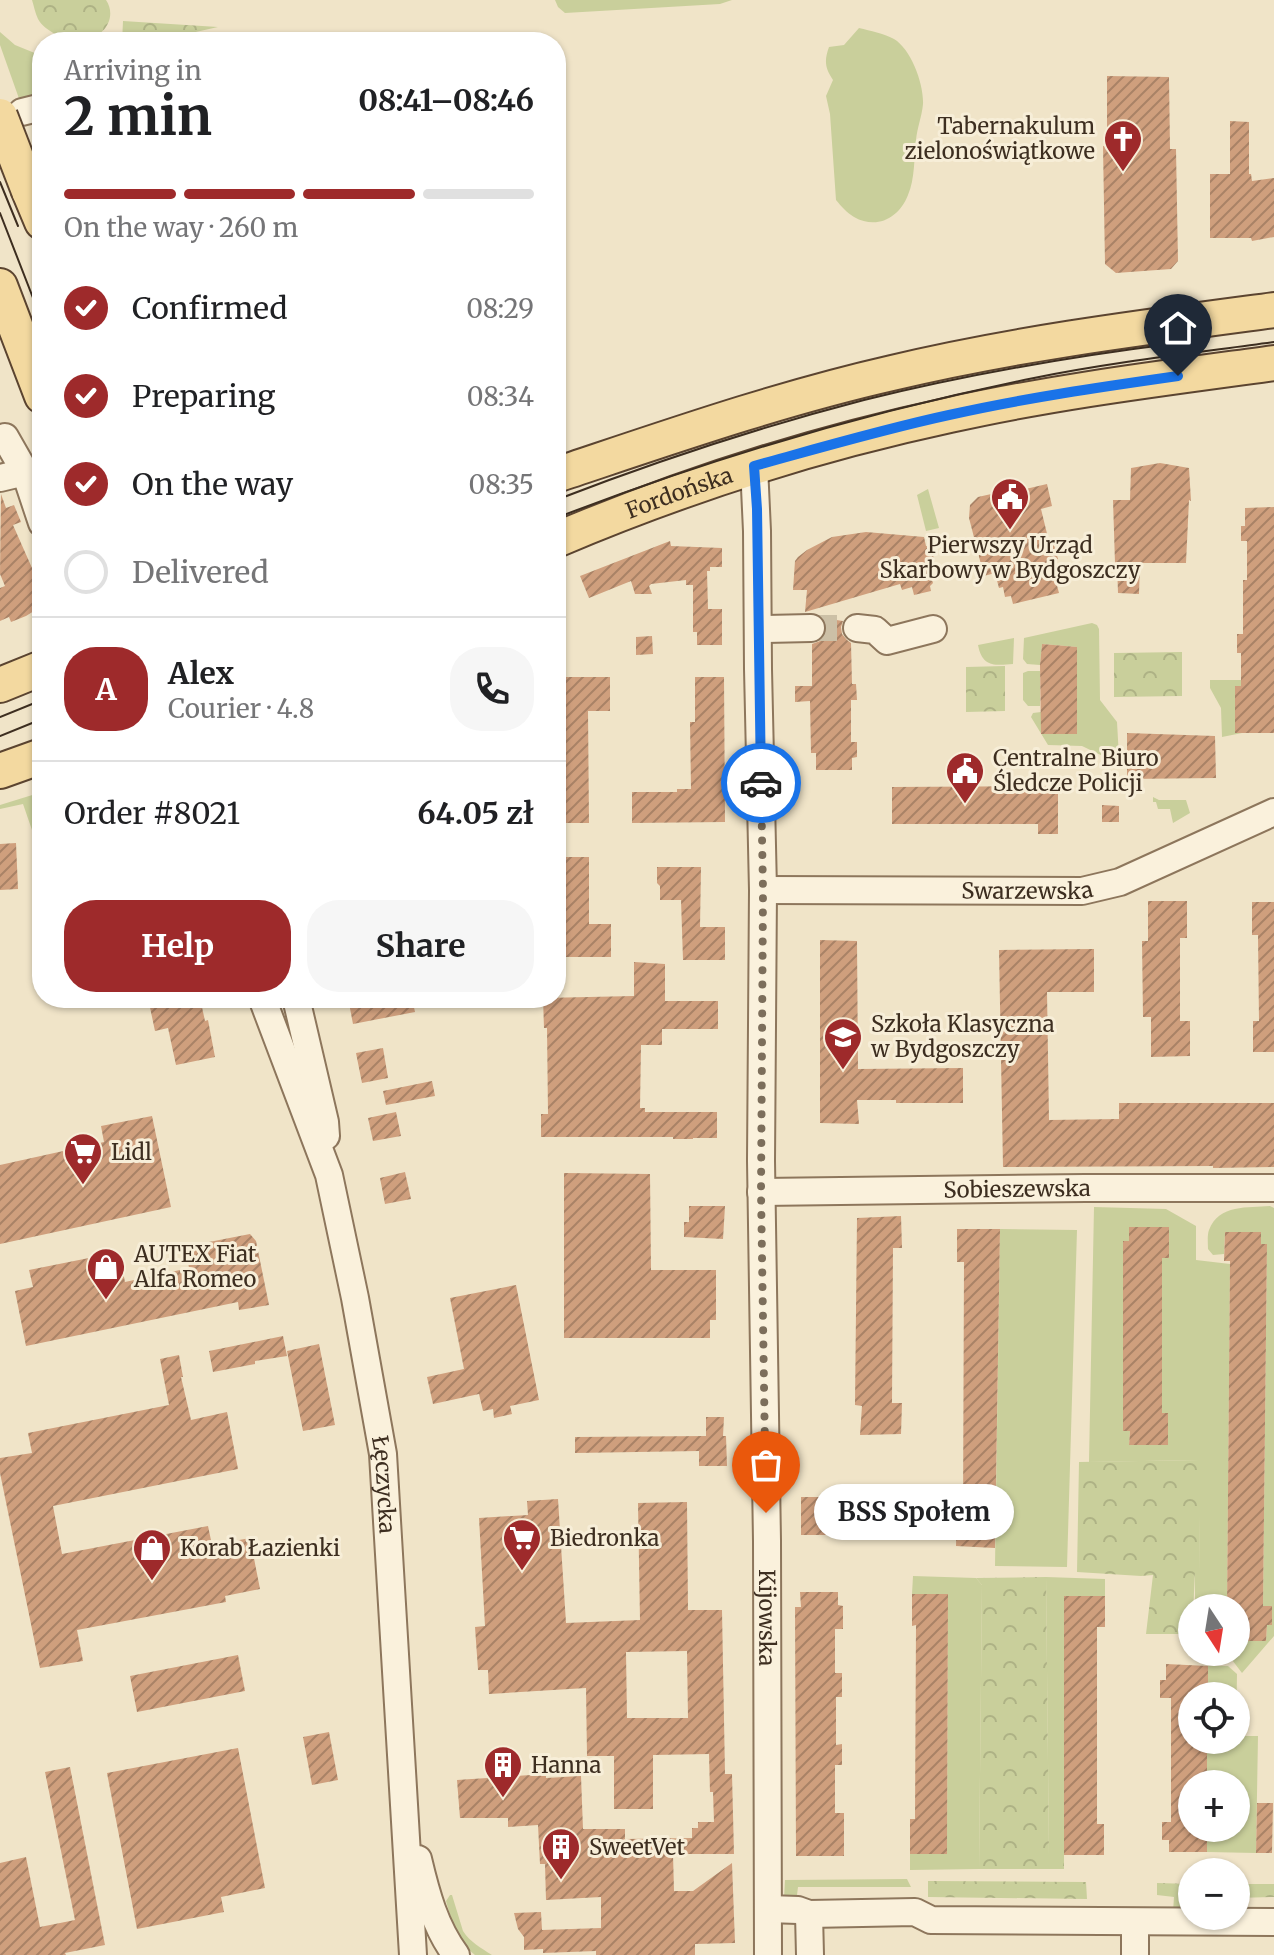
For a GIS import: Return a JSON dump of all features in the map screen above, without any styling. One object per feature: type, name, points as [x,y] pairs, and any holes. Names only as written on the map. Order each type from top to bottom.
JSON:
[{"type":"main road","points":[[21,112],[32,181]]},
{"type":"main road","points":[[0,286],[32,370]]},
{"type":"main road","points":[[566,472],[828,388],[903,370],[1052,340],[1274,310]]},
{"type":"main road","name":"Fordońska","points":[[566,536],[754,466],[838,442],[949,415],[1062,393],[1274,363]]},
{"type":"main road","points":[[0,685],[32,672]]},
{"type":"main road","points":[[0,771],[32,760]]},
{"type":"street","points":[[5,437],[13,475],[32,506]]},
{"type":"street","name":"Kijowska","points":[[754,466],[763,890],[761,1192],[767,1541],[768,1955]]},
{"type":"street","points":[[759,631],[811,628]]},
{"type":"street","points":[[857,628],[875,630],[887,641],[933,629]]},
{"type":"street","name":"Swarzewska","points":[[763,890],[1082,891],[1120,882],[1274,812]]},
{"type":"street","name":"Łęczycka","points":[[266,1008],[329,1175]]},
{"type":"street","name":"Łęczycka","points":[[298,1008],[325,1122],[329,1175],[383,1454],[404,1796],[415,1875],[413,1955]]},
{"type":"street","name":"Sobieszewska","points":[[761,1192],[1274,1188]]},
{"type":"street","name":"Łęczycka","points":[[415,1875],[444,1939],[456,1955]]},
{"type":"street","points":[[768,1909],[798,1910],[809,1914],[915,1912],[931,1920],[1274,1922]]},
{"type":"street","points":[[809,1914],[810,1955]]},
{"type":"street","points":[[1135,1922],[1135,1955]]},
{"type":"green space","points":[[32,0],[106,0],[110,14],[102,32],[51,32],[37,17]]},
{"type":"green space","points":[[555,0],[732,0],[720,4],[565,13]]},
{"type":"green space","points":[[123,21],[218,27],[196,32],[122,32]]},
{"type":"green space","points":[[859,28],[886,35],[900,44],[919,77],[923,96],[910,189],[899,210],[879,222],[854,217],[836,200],[826,96],[833,80],[826,56],[829,47],[844,45]]},
{"type":"green space","points":[[0,32],[15,45],[32,52],[32,103],[22,107],[0,45]]},
{"type":"green space","points":[[928,489],[939,528],[926,531],[917,495]]},
{"type":"green space","points":[[1092,623],[1099,629],[1100,700],[1117,722],[1119,757],[1107,758],[1082,746],[1048,745],[1031,717],[1033,713],[1041,712],[1077,647],[1042,644],[1040,665],[1027,664],[1023,659],[1024,638]]},
{"type":"green space","points":[[1014,638],[1013,664],[994,664],[982,657],[978,645]]},
{"type":"green space","points":[[1182,652],[1182,696],[1114,697],[1114,653]]},
{"type":"green space","points":[[1005,666],[1005,711],[966,712],[966,667]]},
{"type":"green space","points":[[1040,671],[1040,706],[1028,706],[1023,700],[1023,673]]},
{"type":"green space","points":[[1210,680],[1241,680],[1241,686],[1235,686],[1242,709],[1242,733],[1222,737],[1221,708],[1210,688]]},
{"type":"green space","points":[[32,795],[32,830],[23,804],[0,809],[0,805]]},
{"type":"green space","points":[[1153,797],[1159,800],[1186,800],[1190,813],[1173,823],[1170,809],[1158,809]]},
{"type":"green space","points":[[1094,1207],[1166,1209],[1196,1226],[1196,1260],[1230,1264],[1227,1594],[1195,1594],[1195,1571],[1200,1570],[1198,1460],[1089,1462]],"holes":[[[1130,1227],[1169,1227],[1169,1258],[1162,1258],[1162,1413],[1168,1413],[1168,1445],[1129,1444],[1130,1431],[1123,1430],[1123,1241],[1129,1241]]]},
{"type":"green space","points":[[1244,1208],[1274,1208],[1274,1636],[1250,1664],[1250,1641],[1266,1641],[1267,1625],[1271,1625],[1263,1606],[1267,1244],[1261,1244],[1261,1232],[1225,1232],[1224,1254],[1213,1255],[1208,1249],[1209,1230],[1214,1222],[1227,1212]]},
{"type":"green space","points":[[1000,1229],[1077,1230],[1067,1567],[995,1566]]},
{"type":"green space","points":[[1199,1460],[1200,1571],[1195,1572],[1194,1594],[1178,1594],[1178,1634],[1146,1634],[1153,1575],[1077,1572],[1079,1462]]},
{"type":"green space","points":[[913,1576],[976,1578],[982,1585],[979,1869],[910,1870],[910,1854],[947,1853],[948,1594],[912,1594]]},
{"type":"green space","points":[[1046,1577],[1105,1579],[1105,1596],[1064,1596],[1064,1855],[1049,1855]]},
{"type":"green space","points":[[1046,1577],[1049,1854],[1064,1855],[1064,1869],[979,1869],[982,1585],[976,1578]]},
{"type":"green space","points":[[1208,1666],[1228,1666],[1237,1674],[1237,1682],[1208,1682]]},
{"type":"green space","points":[[1250,1736],[1258,1736],[1256,1853],[1207,1852],[1207,1842],[1250,1842],[1250,1770],[1207,1770],[1207,1754],[1250,1754]]},
{"type":"green space","points":[[907,1879],[911,1887],[798,1887],[794,1902],[784,1899],[785,1880]]},
{"type":"green space","points":[[928,1881],[1086,1882],[1087,1899],[928,1897]]},
{"type":"green space","points":[[1157,1883],[1178,1884],[1178,1912],[1173,1912],[1174,1897],[1157,1895]]},
{"type":"green space","points":[[1250,1884],[1274,1884],[1274,1897],[1250,1898]]},
{"type":"green space","points":[[450,1895],[463,1931],[472,1942],[492,1955],[475,1955],[459,1937],[446,1901]]},
{"type":"building","points":[[1107,76],[1169,77],[1170,149],[1176,149],[1178,261],[1171,269],[1116,273],[1105,264],[1103,146],[1107,147]]},
{"type":"building","points":[[1230,121],[1249,122],[1249,174],[1252,181],[1274,178],[1274,237],[1252,241],[1251,238],[1210,238],[1210,174],[1230,174]]},
{"type":"building","points":[[1160,463],[1189,468],[1191,501],[1186,563],[1140,563],[1139,594],[1118,593],[1113,500],[1130,500],[1131,468]]},
{"type":"building","name":"Pierwszy Urząd Skarbowy w Bydgoszczy","points":[[1047,484],[1052,506],[1041,509],[1050,546],[1054,545],[1058,559],[1054,560],[1059,593],[1013,604],[1011,596],[1005,597],[1003,587],[999,588],[995,573],[984,576],[969,518],[970,505],[978,497]]},
{"type":"building","points":[[1,494],[6,508],[14,505],[21,522],[13,525],[32,568],[32,612],[11,622],[9,617],[0,621],[0,588],[5,586],[0,574]]},
{"type":"building","points":[[1274,507],[1274,733],[1235,733],[1235,686],[1241,686],[1241,653],[1237,653],[1237,634],[1243,634],[1243,580],[1247,580],[1247,541],[1241,541],[1241,526],[1245,526],[1245,508]]},
{"type":"building","points":[[866,532],[924,537],[926,546],[931,546],[935,564],[928,567],[933,583],[931,591],[914,595],[912,587],[902,590],[900,584],[805,612],[807,590],[793,590],[798,557],[832,537]]},
{"type":"building","points":[[670,541],[671,546],[722,548],[722,567],[710,567],[707,571],[708,609],[722,609],[722,645],[697,645],[697,632],[693,632],[693,585],[686,585],[686,580],[651,584],[652,594],[635,594],[631,581],[589,598],[580,576]]},
{"type":"building","points":[[823,618],[843,621],[842,634],[851,643],[852,684],[856,684],[857,700],[851,700],[851,742],[857,742],[857,757],[852,758],[852,770],[816,770],[816,753],[811,753],[810,701],[795,702],[795,686],[812,686],[812,644],[825,635],[827,627]]},
{"type":"building","points":[[652,636],[653,654],[636,655],[636,637]]},
{"type":"building","points":[[1042,644],[1077,647],[1077,734],[1041,734]]},
{"type":"building","points":[[566,677],[610,677],[610,711],[588,711],[589,823],[566,823]]},
{"type":"building","points":[[695,677],[724,677],[725,822],[632,823],[632,792],[691,789],[690,722],[695,722]]},
{"type":"building","points":[[1127,733],[1215,736],[1216,778],[1127,779]]},
{"type":"building","name":"Centralne Biuro Śledcze Policji","points":[[1058,786],[1058,834],[1038,834],[1038,824],[892,824],[892,787]]},
{"type":"building","points":[[1102,805],[1119,806],[1119,822],[1102,822]]},
{"type":"building","points":[[16,843],[18,889],[0,890],[0,844]]},
{"type":"building","points":[[566,857],[589,857],[589,924],[611,924],[611,957],[566,957]]},
{"type":"building","points":[[657,867],[701,867],[700,927],[725,927],[725,960],[683,960],[681,900],[660,900]]},
{"type":"building","points":[[1148,901],[1187,901],[1187,938],[1180,938],[1180,1021],[1190,1021],[1190,1056],[1151,1057],[1151,1017],[1143,1017],[1142,941],[1148,941]]},
{"type":"building","points":[[1252,902],[1274,902],[1274,1052],[1253,1052],[1253,1021],[1259,1021],[1258,935],[1252,935]]},
{"type":"building","points":[[820,940],[857,941],[858,1069],[963,1068],[963,1103],[857,1100],[859,1124],[820,1123]]},
{"type":"building","points":[[1094,949],[1094,992],[1047,992],[1049,1120],[1119,1119],[1119,1103],[1274,1103],[1274,1167],[1003,1167],[999,950]]},
{"type":"building","points":[[634,962],[665,964],[665,1001],[718,1001],[718,1029],[662,1029],[662,1045],[641,1045],[640,1108],[645,1108],[645,1112],[717,1112],[717,1138],[541,1137],[541,1114],[548,1114],[547,1028],[544,1028],[543,1008],[566,1008],[566,997],[634,996]]},
{"type":"building","points":[[150,1008],[202,1008],[205,1021],[208,1020],[215,1057],[176,1065],[168,1028],[155,1031]]},
{"type":"building","points":[[350,1008],[414,1008],[415,1012],[353,1024]]},
{"type":"building","points":[[383,1048],[388,1078],[362,1083],[356,1053]]},
{"type":"building","points":[[432,1081],[435,1096],[386,1105],[383,1091]]},
{"type":"building","points":[[396,1112],[401,1136],[373,1141],[368,1118]]},
{"type":"building","name":"Lidl","points":[[152,1116],[171,1207],[0,1244],[0,1165],[104,1142],[101,1126]]},
{"type":"building","points":[[405,1172],[411,1199],[385,1204],[380,1178]]},
{"type":"building","points":[[564,1173],[650,1174],[651,1270],[716,1270],[716,1320],[710,1320],[710,1338],[564,1338]]},
{"type":"building","points":[[689,1206],[725,1206],[723,1239],[684,1237],[684,1222],[689,1222]]},
{"type":"building","points":[[901,1216],[902,1248],[893,1248],[892,1403],[902,1403],[901,1434],[860,1435],[862,1406],[855,1405],[857,1218]]},
{"type":"building","points":[[1129,1227],[1169,1227],[1169,1258],[1162,1258],[1162,1413],[1168,1413],[1168,1445],[1129,1445],[1130,1431],[1123,1431],[1123,1241],[1129,1241]]},
{"type":"building","points":[[957,1229],[1000,1229],[995,1548],[956,1546],[957,1515],[963,1515],[964,1262],[957,1262]]},
{"type":"building","points":[[1225,1232],[1261,1232],[1261,1244],[1267,1244],[1263,1606],[1272,1606],[1272,1625],[1267,1625],[1266,1641],[1250,1641],[1250,1594],[1227,1594],[1230,1261],[1224,1261]]},
{"type":"building","name":"AUTEX Fiat Alfa Romeo","points":[[250,1234],[256,1241],[269,1305],[239,1310],[238,1302],[26,1346],[15,1291],[33,1287],[29,1270],[119,1252],[125,1282],[189,1268],[186,1249],[210,1247],[209,1242]]},
{"type":"building","points":[[516,1285],[539,1400],[510,1406],[512,1414],[494,1418],[493,1409],[483,1411],[479,1394],[433,1404],[427,1377],[464,1369],[450,1298]]},
{"type":"building","points":[[283,1336],[287,1356],[213,1372],[209,1351]]},
{"type":"building","points":[[319,1344],[335,1425],[303,1431],[287,1351]]},
{"type":"building","points":[[179,1355],[191,1420],[227,1412],[238,1469],[53,1506],[62,1554],[208,1526],[212,1545],[250,1538],[260,1589],[225,1596],[226,1602],[77,1630],[83,1661],[40,1668],[0,1473],[0,1458],[32,1453],[28,1433],[169,1405],[160,1359]]},
{"type":"building","points":[[706,1417],[724,1417],[727,1466],[699,1466],[699,1451],[575,1453],[575,1437],[706,1436]]},
{"type":"building","points":[[801,1497],[854,1497],[854,1535],[801,1535]]},
{"type":"building","points":[[558,1499],[566,1623],[640,1620],[638,1503],[687,1502],[688,1610],[722,1610],[725,1774],[732,1774],[734,1854],[673,1854],[674,1891],[693,1891],[732,1863],[735,1943],[695,1944],[695,1955],[596,1955],[596,1951],[543,1953],[543,1949],[524,1950],[524,1937],[518,1929],[514,1913],[541,1912],[542,1930],[601,1928],[601,1897],[546,1900],[545,1864],[540,1864],[538,1825],[508,1827],[508,1818],[460,1818],[457,1780],[546,1774],[546,1778],[581,1776],[583,1829],[625,1829],[625,1839],[692,1838],[692,1828],[698,1828],[698,1822],[714,1822],[709,1754],[653,1755],[653,1809],[614,1809],[614,1756],[587,1756],[586,1688],[489,1694],[488,1670],[478,1670],[475,1627],[485,1626],[479,1518],[528,1515],[527,1501]],"holes":[[[687,1651],[688,1718],[627,1718],[626,1652]]]},
{"type":"building","points":[[800,1592],[838,1592],[838,1605],[843,1606],[843,1629],[835,1629],[835,1673],[842,1673],[842,1697],[836,1697],[836,1745],[842,1744],[842,1765],[835,1765],[835,1813],[844,1813],[844,1856],[796,1856],[795,1607],[801,1607]]},
{"type":"building","points":[[912,1594],[948,1594],[947,1854],[910,1854],[910,1819],[915,1819],[916,1625],[912,1626]]},
{"type":"building","points":[[1064,1596],[1105,1596],[1105,1627],[1097,1627],[1097,1824],[1104,1824],[1104,1855],[1064,1855]]},
{"type":"building","points":[[238,1655],[245,1691],[137,1712],[130,1676]]},
{"type":"building","points":[[1166,1664],[1208,1666],[1208,1682],[1178,1682],[1178,1754],[1207,1754],[1207,1770],[1178,1770],[1178,1842],[1207,1842],[1207,1852],[1169,1852],[1169,1840],[1162,1840],[1162,1822],[1171,1822],[1171,1698],[1160,1698],[1160,1680],[1166,1680]]},
{"type":"building","points":[[329,1732],[338,1780],[312,1785],[303,1737]]},
{"type":"building","points":[[238,1748],[265,1888],[221,1897],[224,1912],[137,1929],[107,1773]]},
{"type":"building","points":[[70,1767],[105,1945],[66,1955],[0,1955],[0,1863],[26,1857],[40,1927],[75,1920],[45,1772]]},
{"type":"building","points":[[1257,1803],[1273,1803],[1272,1853],[1256,1853]]},
{"type":"tunnel","points":[[811,628],[857,628]]},
{"type":"tram line","points":[[0,182],[18,226]]},
{"type":"tram line","points":[[0,213],[32,295]]},
{"type":"tram line","points":[[566,514],[733,456],[912,405],[1064,372],[1274,342]]},
{"type":"tram line","points":[[566,496],[709,446],[864,400],[1017,368],[1171,344]]},
{"type":"tram line","points":[[0,717],[32,704]]},
{"type":"tram line","points":[[0,736],[32,723]]},
{"type":"way so far","points":[[761,783],[761,1192],[766,1513]]},
{"type":"place","name":"Tabernakulum zielonoświątkowe","points":[[1123,173]]},
{"type":"place","name":"Pierwszy Urząd Skarbowy w Bydgoszczy","points":[[1010,531]]},
{"type":"place","name":"Centralne Biuro Śledcze Policji","points":[[965,805]]},
{"type":"place","name":"Szkoła Klasyczna w Bydgoszczy","points":[[843,1071]]},
{"type":"place","name":"Lidl","points":[[83,1186]]},
{"type":"place","name":"AUTEX Fiat Alfa Romeo","points":[[106,1301]]},
{"type":"place","name":"BSS Społem","points":[[766,1513]]},
{"type":"place","name":"Biedronka","points":[[522,1572]]},
{"type":"place","name":"Korab Łazienki","points":[[152,1582]]},
{"type":"place","name":"Hanna","points":[[503,1799]]},
{"type":"place","name":"SweetVet","points":[[561,1881]]},
{"type":"route","points":[[761,783],[754,466],[949,415],[1062,393],[1178,376]]}]
